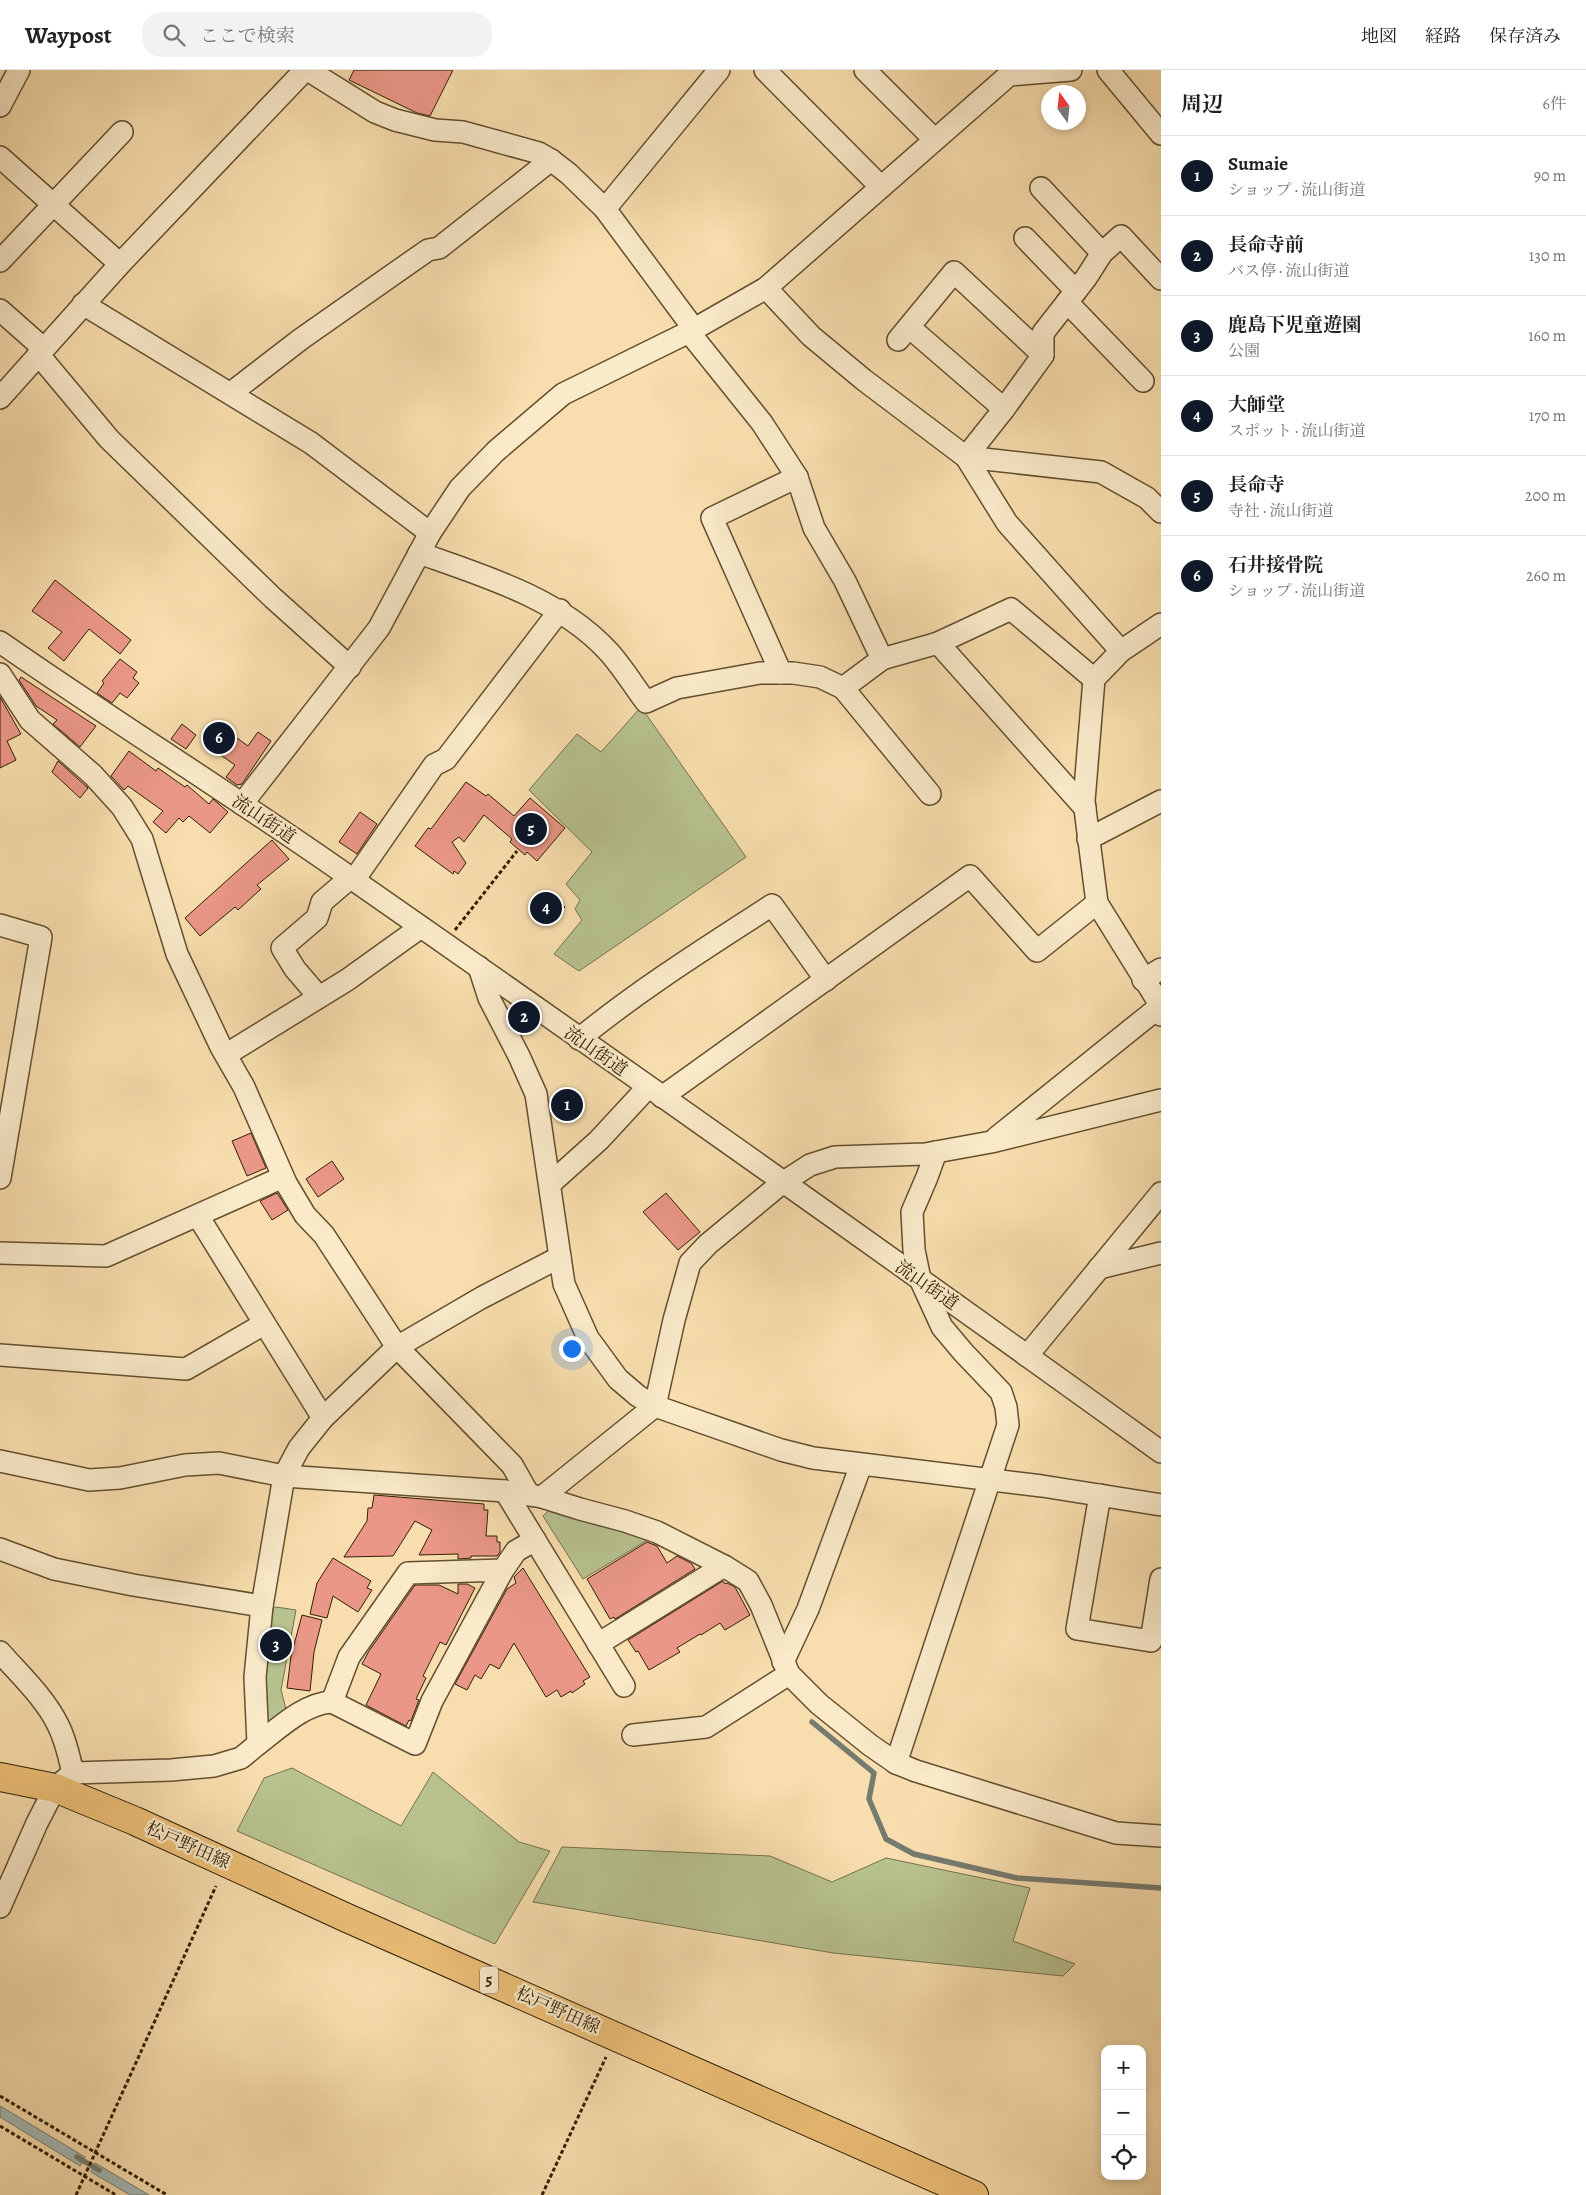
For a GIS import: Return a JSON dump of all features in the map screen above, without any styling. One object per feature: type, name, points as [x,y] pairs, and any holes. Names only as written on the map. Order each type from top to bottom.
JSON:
[{"type":"main road","name":"松戸野田線","points":[[0,1777],[64,1780],[135,1821],[974,2195]]},
{"type":"street","points":[[0,106],[19,70]]},
{"type":"street","points":[[0,398],[120,264],[307,70],[375,112],[395,120],[435,130],[463,132],[539,153],[569,174],[605,209],[762,423],[797,477],[814,528],[844,581],[882,659]]},
{"type":"street","points":[[605,209],[718,70]]},
{"type":"street","points":[[765,70],[881,187]]},
{"type":"street","points":[[864,70],[934,139]]},
{"type":"street","points":[[242,804],[379,628],[430,533],[460,488],[496,451],[563,394],[692,330],[766,288],[1009,75],[1071,70]]},
{"type":"street","points":[[1108,70],[1161,134]]},
{"type":"street","points":[[0,261],[122,132]]},
{"type":"street","points":[[0,157],[120,264]]},
{"type":"street","points":[[231,393],[340,312],[428,250],[439,248],[551,160]]},
{"type":"street","points":[[1041,188],[1102,254]]},
{"type":"street","points":[[966,456],[1004,409],[1043,355],[1043,333],[1102,254],[1121,236],[1157,267]]},
{"type":"street","points":[[1024,238],[1143,381]]},
{"type":"street","points":[[1004,409],[903,334],[954,272],[1043,355]]},
{"type":"street","points":[[766,288],[811,336],[864,380],[966,456],[1007,523],[1121,651]]},
{"type":"street","points":[[83,304],[311,443],[430,533]]},
{"type":"street","points":[[0,310],[41,351],[109,439],[273,598],[350,667]]},
{"type":"street","points":[[966,456],[1101,472],[1147,498],[1161,512]]},
{"type":"street","points":[[781,672],[712,518],[797,477]]},
{"type":"street","points":[[419,553],[489,578],[560,610],[607,650],[646,702],[677,688],[760,673],[781,672],[820,677],[843,688],[930,794]]},
{"type":"street","points":[[843,688],[882,659],[938,643],[1011,609],[1094,679]]},
{"type":"street","points":[[319,997],[295,968],[282,948],[317,918],[322,902],[352,879],[434,765],[446,759],[560,610]]},
{"type":"street","points":[[990,1142],[1159,1012],[1152,974],[1097,903],[1085,808],[1087,751],[1094,679],[1121,651],[1161,624]]},
{"type":"street","name":"流山街道","points":[[0,642],[100,712],[242,804],[479,967],[1161,1452]]},
{"type":"street","points":[[938,643],[1085,808]]},
{"type":"street","points":[[0,674],[30,720],[93,775],[122,808],[142,839],[178,954],[284,1177],[305,1215],[324,1235],[397,1347],[512,1465],[536,1496]]},
{"type":"street","points":[[1088,839],[1161,801]]},
{"type":"street","points":[[550,1184],[655,1092],[826,980],[970,876],[1037,951],[1097,903]]},
{"type":"street","points":[[579,1039],[621,1005],[772,905],[826,980]]},
{"type":"street","points":[[0,925],[41,937],[0,1178]]},
{"type":"street","points":[[227,1054],[362,970],[420,927]]},
{"type":"street","points":[[479,967],[489,998],[536,1094],[564,1284],[588,1338],[618,1379],[638,1396],[655,1406],[781,1450],[813,1458],[991,1479],[1161,1505]]},
{"type":"street","points":[[536,1496],[655,1406],[674,1320],[690,1263],[708,1244],[782,1183],[810,1165],[835,1157],[936,1152],[990,1142],[1161,1100]]},
{"type":"street","points":[[896,1763],[1008,1425],[1006,1406],[1001,1392],[942,1327],[920,1279],[914,1250],[912,1212],[936,1152]]},
{"type":"street","points":[[0,1254],[106,1256],[284,1177]]},
{"type":"street","points":[[1027,1356],[1161,1193]]},
{"type":"street","points":[[198,1216],[323,1418]]},
{"type":"street","points":[[1099,1268],[1161,1253]]},
{"type":"street","points":[[258,1744],[255,1677],[262,1606],[284,1476],[299,1448],[323,1418],[397,1347],[481,1298],[560,1257]]},
{"type":"street","points":[[0,1355],[186,1369],[264,1324]]},
{"type":"street","points":[[0,1460],[89,1480],[120,1478],[185,1465],[219,1463],[284,1476],[505,1491],[536,1496],[580,1510],[625,1521],[657,1532],[724,1566],[748,1581],[786,1668],[819,1704],[896,1763],[1088,1825],[1116,1832],[1161,1836]]},
{"type":"street","points":[[633,1735],[706,1727],[786,1668],[861,1465]]},
{"type":"street","points":[[505,1491],[624,1686]]},
{"type":"street","points":[[1100,1495],[1077,1629],[1151,1641],[1159,1601],[1161,1579]]},
{"type":"street","points":[[64,1780],[214,1766],[241,1758],[292,1719],[320,1702],[332,1702],[415,1744],[432,1701],[503,1570],[516,1551],[535,1540]]},
{"type":"street","points":[[0,1549],[54,1569],[133,1585],[262,1606]]},
{"type":"street","points":[[598,1644],[724,1566]]},
{"type":"street","points":[[332,1702],[349,1658],[408,1573],[503,1570]]},
{"type":"street","points":[[0,1652],[41,1700],[58,1724],[67,1748],[64,1780],[36,1823],[0,1908]]},
{"type":"path","points":[[444,944],[517,851]]},
{"type":"path","points":[[76,2195],[216,1886]]},
{"type":"path","points":[[542,2195],[616,2036]]},
{"type":"path","points":[[0,2096],[167,2195]]},
{"type":"path","points":[[0,2126],[116,2195]]},
{"type":"green space","points":[[641,707],[746,857],[579,971],[554,954],[582,920],[575,909],[580,900],[566,884],[592,852],[529,790],[577,734],[601,752]]},
{"type":"green space","points":[[552,1507],[651,1538],[583,1579],[543,1516]]},
{"type":"green space","points":[[272,1608],[296,1610],[281,1690],[288,1717],[261,1731]]},
{"type":"green space","points":[[292,1768],[401,1826],[433,1772],[519,1842],[550,1851],[495,1944],[237,1831],[264,1778]]},
{"type":"green space","points":[[562,1847],[770,1856],[832,1882],[886,1858],[1030,1888],[1013,1941],[1075,1964],[1063,1976],[833,1953],[533,1902]]},
{"type":"water","points":[[0,2106],[85,2157],[80,2166],[0,2117]]},
{"type":"water","points":[[95,2163],[149,2195],[130,2195],[91,2172]]},
{"type":"building","points":[[354,70],[453,70],[430,116],[417,113],[349,80]]},
{"type":"building","points":[[55,580],[131,640],[120,654],[89,629],[64,661],[48,648],[62,632],[32,611]]},
{"type":"building","points":[[120,659],[137,672],[133,678],[139,683],[127,698],[120,693],[112,703],[97,693],[104,683],[102,681]]},
{"type":"building","points":[[21,677],[96,726],[80,747],[53,724],[57,720],[36,706],[19,680]]},
{"type":"building","points":[[0,697],[21,734],[7,741],[16,760],[0,768]]},
{"type":"building","points":[[216,723],[248,746],[258,732],[271,741],[242,784],[237,785],[226,777],[235,765],[202,742]]},
{"type":"building","points":[[182,724],[196,735],[186,749],[171,739]]},
{"type":"building","points":[[129,751],[156,771],[158,768],[185,787],[187,785],[209,804],[213,799],[228,812],[210,833],[189,816],[183,822],[179,818],[166,833],[153,822],[163,811],[128,786],[124,790],[111,776]]},
{"type":"building","points":[[58,761],[88,788],[80,798],[52,772]]},
{"type":"building","points":[[466,782],[486,796],[488,794],[514,816],[530,798],[565,828],[537,861],[527,852],[525,855],[510,842],[512,839],[484,815],[464,842],[459,837],[452,842],[466,863],[458,874],[454,871],[453,874],[415,846],[428,828],[431,829]]},
{"type":"building","points":[[360,812],[377,824],[357,854],[339,842]]},
{"type":"building","points":[[272,840],[289,859],[257,885],[261,889],[238,910],[235,907],[200,936],[185,918]]},
{"type":"building","points":[[547,890],[565,907],[547,925],[530,907]]},
{"type":"building","points":[[251,1133],[266,1168],[247,1176],[232,1141]]},
{"type":"building","points":[[332,1161],[344,1179],[318,1197],[306,1179]]},
{"type":"building","points":[[277,1193],[288,1210],[272,1220],[260,1201]]},
{"type":"building","points":[[666,1193],[700,1232],[678,1250],[643,1212]]},
{"type":"building","points":[[374,1495],[484,1504],[484,1510],[488,1510],[486,1536],[497,1536],[497,1542],[500,1542],[500,1552],[497,1556],[471,1556],[471,1558],[458,1559],[458,1554],[419,1555],[432,1530],[415,1521],[393,1556],[344,1557],[367,1521],[368,1508],[372,1508]]},
{"type":"building","points":[[647,1542],[657,1546],[667,1563],[677,1556],[691,1563],[695,1569],[615,1619],[614,1617],[610,1619],[587,1579]]},
{"type":"building","points":[[333,1558],[371,1581],[367,1588],[372,1590],[358,1612],[333,1596],[327,1618],[310,1614],[317,1583]]},
{"type":"building","points":[[523,1568],[590,1677],[583,1681],[585,1684],[572,1693],[571,1691],[561,1697],[557,1690],[546,1697],[514,1643],[499,1669],[490,1664],[481,1679],[475,1675],[467,1690],[455,1684],[507,1589],[516,1583],[514,1577]]},
{"type":"building","points":[[723,1581],[725,1584],[727,1583],[735,1587],[750,1615],[725,1630],[720,1623],[677,1648],[680,1652],[649,1670],[638,1651],[636,1652],[628,1640]]},
{"type":"building","points":[[458,1584],[467,1584],[475,1588],[446,1645],[440,1642],[423,1676],[426,1678],[416,1699],[419,1700],[411,1721],[409,1720],[406,1726],[366,1705],[381,1674],[362,1664],[415,1585],[439,1585],[458,1594]]},
{"type":"building","points":[[302,1615],[322,1620],[314,1652],[310,1691],[287,1688],[291,1656]]},
{"type":"waterway","points":[[812,1722],[874,1773],[869,1799],[886,1839],[914,1854],[1017,1878],[1161,1888]]},
{"type":"waterway","points":[[77,2157],[99,2170]]},
{"type":"place","name":"石井接骨院","points":[[219,738]]},
{"type":"place","name":"長命寺","points":[[531,829]]},
{"type":"place","name":"大師堂","points":[[546,908]]},
{"type":"place","name":"長命寺前","points":[[524,1017]]},
{"type":"place","name":"Sumaie","points":[[567,1105]]},
{"type":"place","name":"鹿島下児童遊園","points":[[276,1645]]}]
